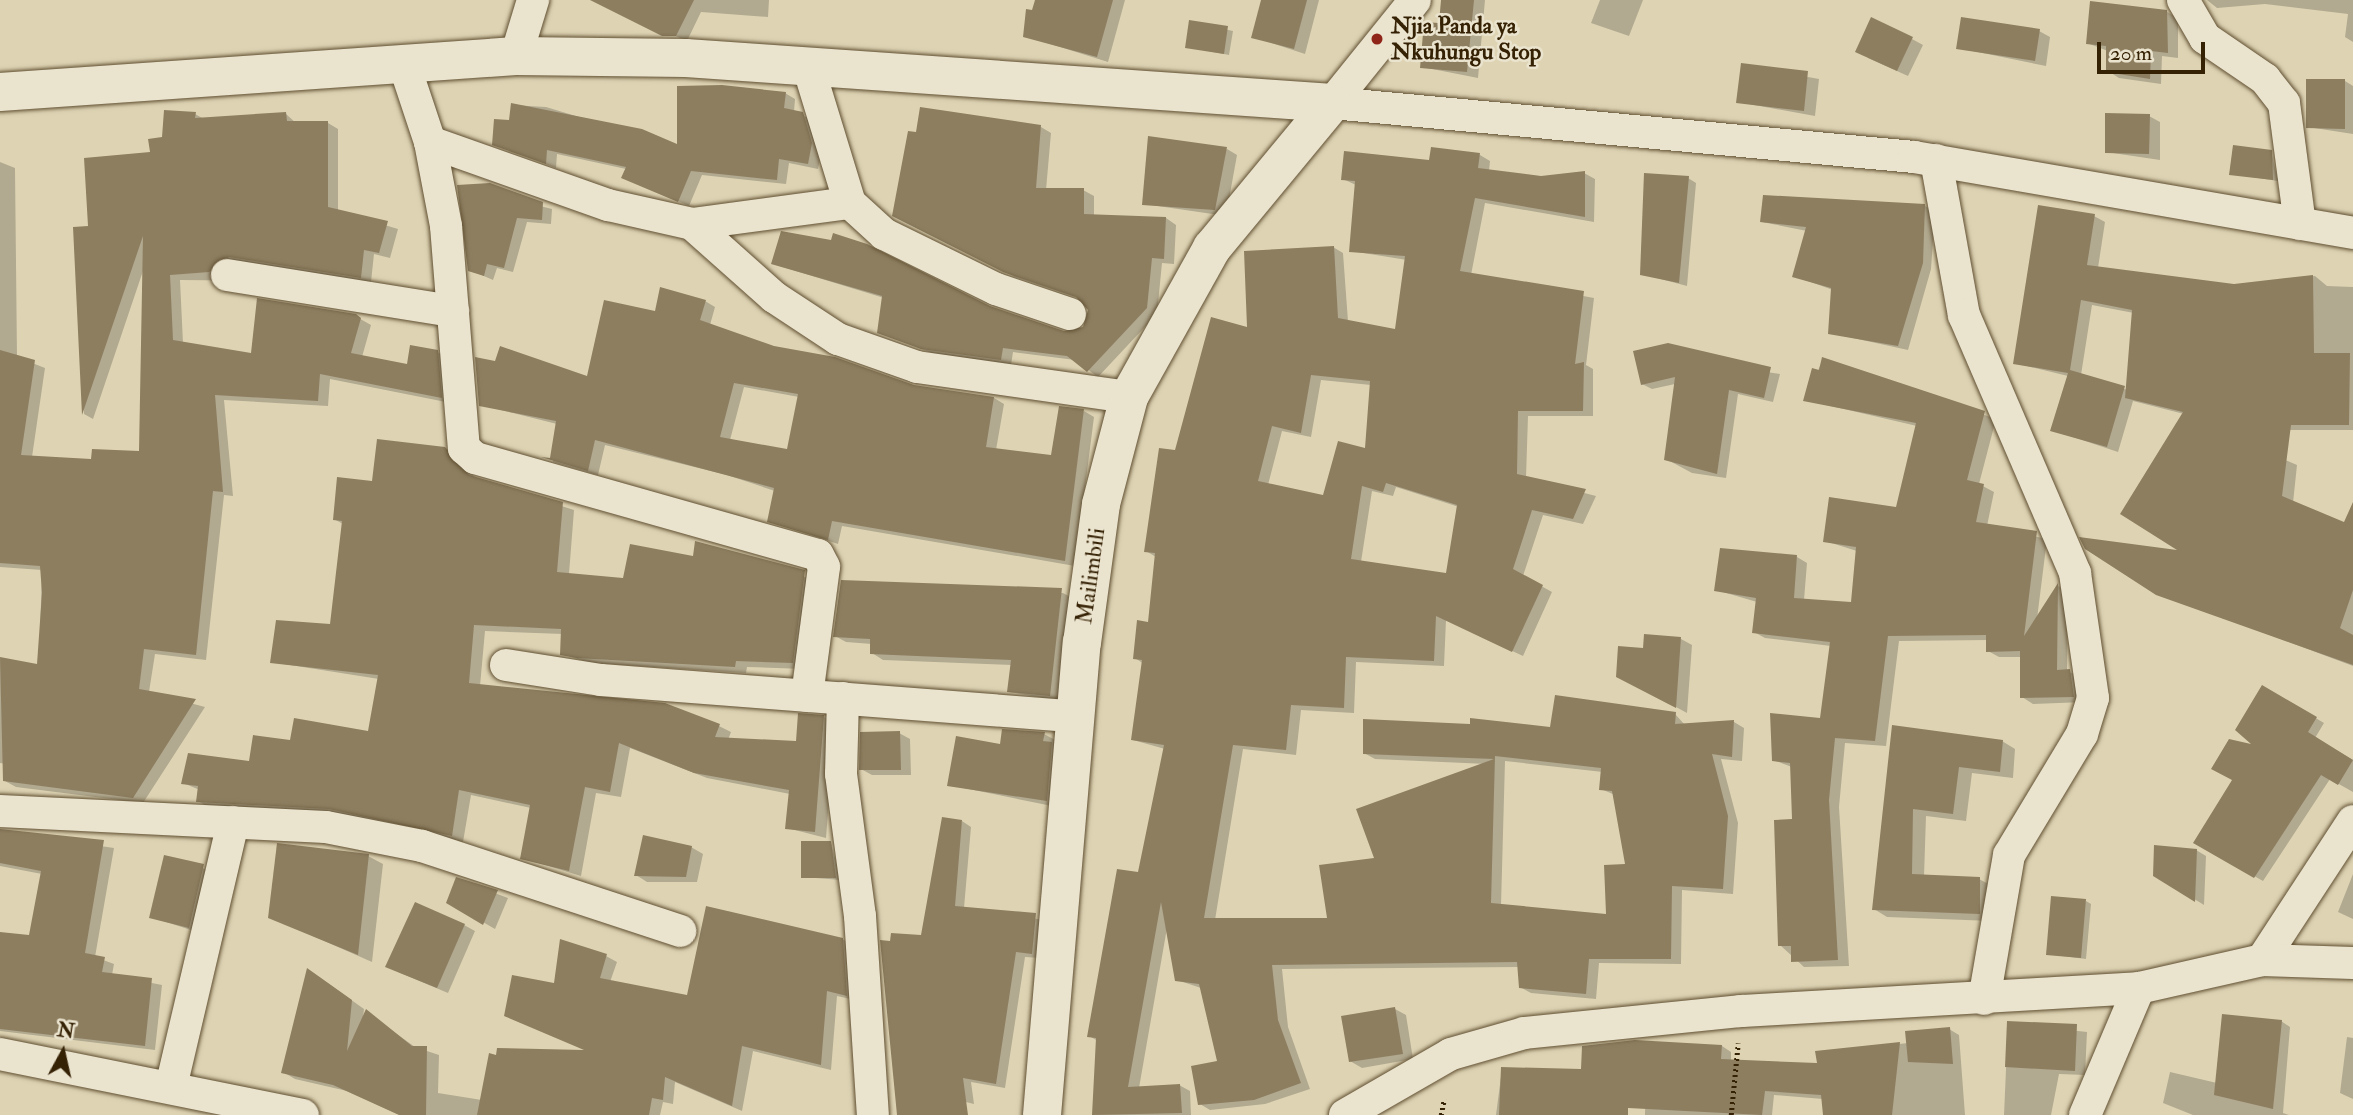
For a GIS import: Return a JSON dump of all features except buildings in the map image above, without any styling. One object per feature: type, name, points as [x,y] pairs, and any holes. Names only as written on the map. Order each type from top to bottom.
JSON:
[{"type":"street","points":[[516,56],[533,0]]},
{"type":"street","points":[[1332,103],[1415,0]]},
{"type":"street","points":[[2183,0],[2205,38],[2265,79],[2284,103],[2300,224]]},
{"type":"street","points":[[0,92],[516,56],[808,66],[1332,103],[1936,160],[2353,233]]},
{"type":"street","points":[[404,64],[430,142],[453,311],[461,431],[475,458],[818,555],[824,566],[807,696]]},
{"type":"street","points":[[808,66],[850,203],[884,234],[996,289],[1070,314]]},
{"type":"street","name":"Mailimbili","points":[[1042,1115],[1074,716],[1101,504],[1129,397],[1212,248],[1332,103]]},
{"type":"street","points":[[430,142],[608,205],[692,224],[850,203]]},
{"type":"street","points":[[1936,160],[1964,315],[2075,573],[2093,698],[2082,734],[2010,855],[1984,999]]},
{"type":"street","points":[[692,224],[774,297],[838,339],[918,367],[1129,397]]},
{"type":"street","points":[[227,275],[453,311]]},
{"type":"street","points":[[506,665],[601,680],[1074,716]]},
{"type":"street","points":[[843,698],[841,774],[860,916],[873,1115]]},
{"type":"street","points":[[0,811],[326,827],[422,846],[680,932]]},
{"type":"street","points":[[2262,960],[2353,821]]},
{"type":"street","points":[[171,1087],[233,822]]},
{"type":"street","points":[[1345,1115],[1451,1054],[1524,1033],[1741,1011],[2139,988],[2262,960],[2353,963]]},
{"type":"street","points":[[2085,1115],[2139,988]]},
{"type":"street","points":[[0,1054],[303,1115]]},
{"type":"path","points":[[1731,1115],[1741,1011]]},
{"type":"place","name":"Njia Panda ya Nkuhungu Stop","points":[[1377,39]]}]
